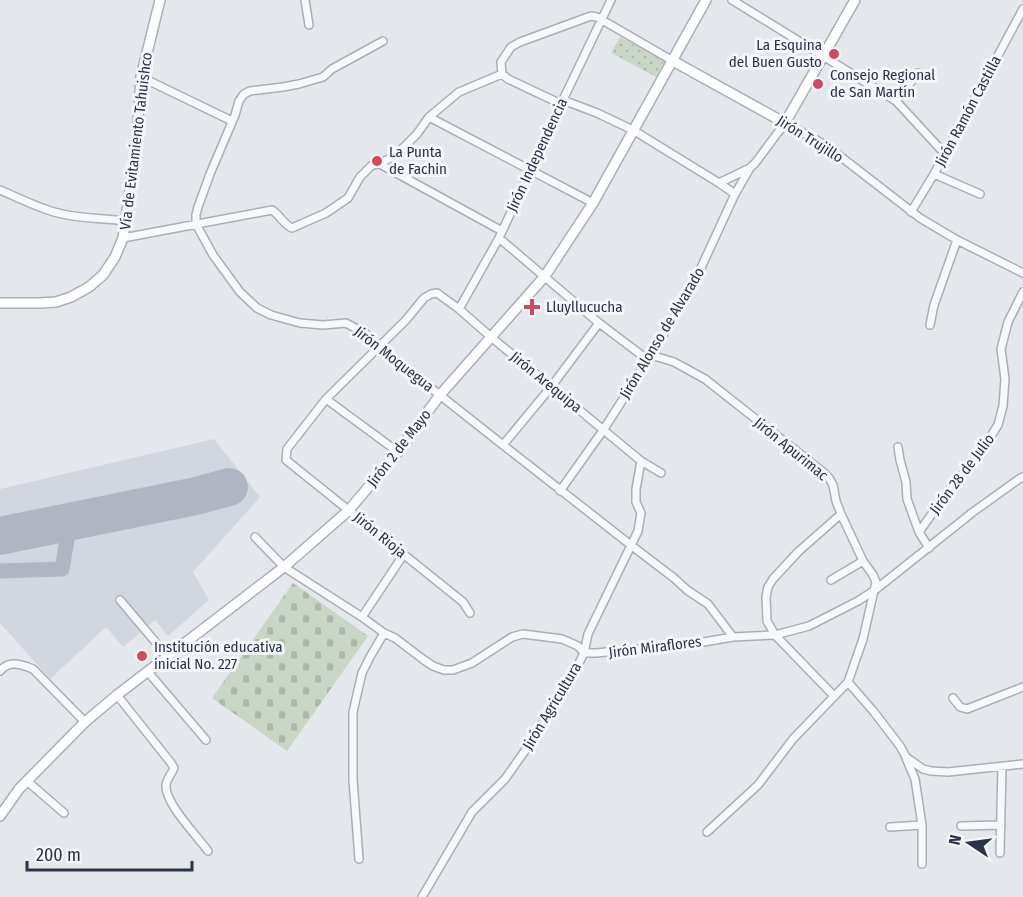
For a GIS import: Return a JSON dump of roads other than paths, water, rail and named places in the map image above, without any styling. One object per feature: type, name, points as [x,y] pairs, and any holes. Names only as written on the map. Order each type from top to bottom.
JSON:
[{"type":"main road","name":"Vía de Evitamiento Tahuishco","points":[[0,303],[56,302],[71,297],[89,287],[103,275],[115,257],[123,238],[136,150],[141,77],[160,0]]},
{"type":"main road","name":"Jirón 2 de Mayo","points":[[0,816],[19,789],[86,722],[117,695],[284,567],[349,510],[398,452],[440,395],[545,276],[593,203],[706,0]]},
{"type":"main road","name":"Jirón Alonso de Alvarado","points":[[785,123],[855,0]]},
{"type":"main road","name":"Jirón Trujillo","points":[[673,61],[785,123]]},
{"type":"street","points":[[305,0],[309,25]]},
{"type":"street","name":"Jirón Independencia","points":[[459,309],[499,238],[611,0]]},
{"type":"street","points":[[732,0],[896,101],[944,153]]},
{"type":"street","name":"Jirón Ramón Castilla","points":[[911,212],[1023,9]]},
{"type":"street","name":"Jirón Trujillo","points":[[502,74],[501,62],[511,47],[591,16],[597,17],[673,61]]},
{"type":"street","points":[[196,224],[198,207],[239,100],[244,94],[323,77],[332,69],[383,41]]},
{"type":"street","points":[[896,101],[918,73]]},
{"type":"street","points":[[123,238],[272,210],[292,228],[326,213],[348,198],[360,177],[371,166],[397,154],[429,117],[459,92],[502,74],[508,79],[562,102],[597,113],[633,130],[735,194]]},
{"type":"street","points":[[141,77],[232,121]]},
{"type":"street","points":[[429,117],[593,203]]},
{"type":"street","name":"Jirón Trujillo","points":[[785,123],[827,146],[920,218],[957,240],[1023,273]]},
{"type":"street","name":"Jirón Alonso de Alvarado","points":[[560,490],[604,429],[650,357],[694,284],[735,194],[750,168],[766,151],[785,123]]},
{"type":"street","points":[[378,163],[502,231]]},
{"type":"street","name":"Jirón Alonso de Alvarado","points":[[719,183],[750,168]]},
{"type":"street","points":[[934,174],[980,195]]},
{"type":"street","points":[[0,190],[57,213],[83,218],[125,221]]},
{"type":"street","name":"Jirón Moquegua","points":[[196,224],[213,255],[233,283],[257,308],[271,315],[300,323],[323,325],[346,323],[366,334],[379,347],[502,445],[708,604],[733,637]]},
{"type":"street","name":"Jirón Apurimac","points":[[499,238],[599,322],[650,357],[674,363],[705,380],[823,472],[833,485],[841,514],[863,561],[873,575],[876,582],[875,590]]},
{"type":"street","points":[[930,325],[934,305],[957,240]]},
{"type":"street","name":"Jirón 28 de Julio","points":[[919,532],[980,453],[998,425],[1003,406],[1005,379],[1001,349],[1008,322],[1023,292]]},
{"type":"street","name":"Jirón Arequipa","points":[[379,347],[424,298],[437,293],[641,460],[661,473]]},
{"type":"street","points":[[502,445],[551,387],[599,322]]},
{"type":"street","points":[[379,347],[326,399],[398,452]]},
{"type":"street","name":"Jirón Rioja","points":[[326,399],[287,449],[286,460],[463,602],[470,613]]},
{"type":"street","points":[[898,447],[906,482],[907,499],[919,532],[929,548]]},
{"type":"street","name":"Jirón Agricultura","points":[[422,897],[472,812],[505,779],[529,745],[584,653],[588,634],[638,531],[641,513],[636,502],[636,489],[641,460]]},
{"type":"street","name":"Jirón Miraflores","points":[[584,653],[632,650],[733,637],[775,635],[809,626],[875,590],[973,512],[1023,477]]},
{"type":"street","points":[[834,696],[775,635],[768,621],[766,597],[773,579],[798,552],[841,514]]},
{"type":"street","points":[[255,537],[284,567],[395,638],[433,666],[444,670],[453,670],[472,663],[512,637],[523,634],[562,639],[578,646],[584,653]]},
{"type":"street","points":[[362,617],[404,554]]},
{"type":"street","points":[[831,580],[863,561]]},
{"type":"street","points":[[707,832],[758,785],[793,739],[848,682],[863,639],[875,590]]},
{"type":"street","points":[[120,600],[168,657]]},
{"type":"street","points":[[359,859],[353,780],[353,712],[362,674],[384,633]]},
{"type":"street","points":[[0,671],[4,666],[15,664],[33,669],[86,722]]},
{"type":"street","points":[[148,672],[206,740]]},
{"type":"street","points":[[848,682],[900,746],[915,779],[922,825],[922,864]]},
{"type":"street","points":[[953,698],[960,707],[967,709],[1023,687]]},
{"type":"street","points":[[117,695],[174,768],[166,784],[166,790],[172,804],[208,850]]},
{"type":"street","points":[[906,757],[923,769],[931,771],[948,772],[1023,764]]},
{"type":"street","points":[[1000,853],[1002,766]]},
{"type":"street","points":[[915,779],[923,769]]},
{"type":"street","points":[[27,781],[64,813]]},
{"type":"street","points":[[890,827],[922,825]]},
{"type":"street","points":[[961,826],[1001,825]]},
{"type":"place","name":"La Esquina del Buen Gusto","points":[[834,54]]},
{"type":"place","name":"Consejo Regional de San Martín","points":[[818,84]]},
{"type":"place","name":"La Punta de Fachin","points":[[377,161]]},
{"type":"place","name":"Lluyllucucha","points":[[532,307]]},
{"type":"place","name":"Institución educativa inicial No. 227","points":[[142,656]]}]
